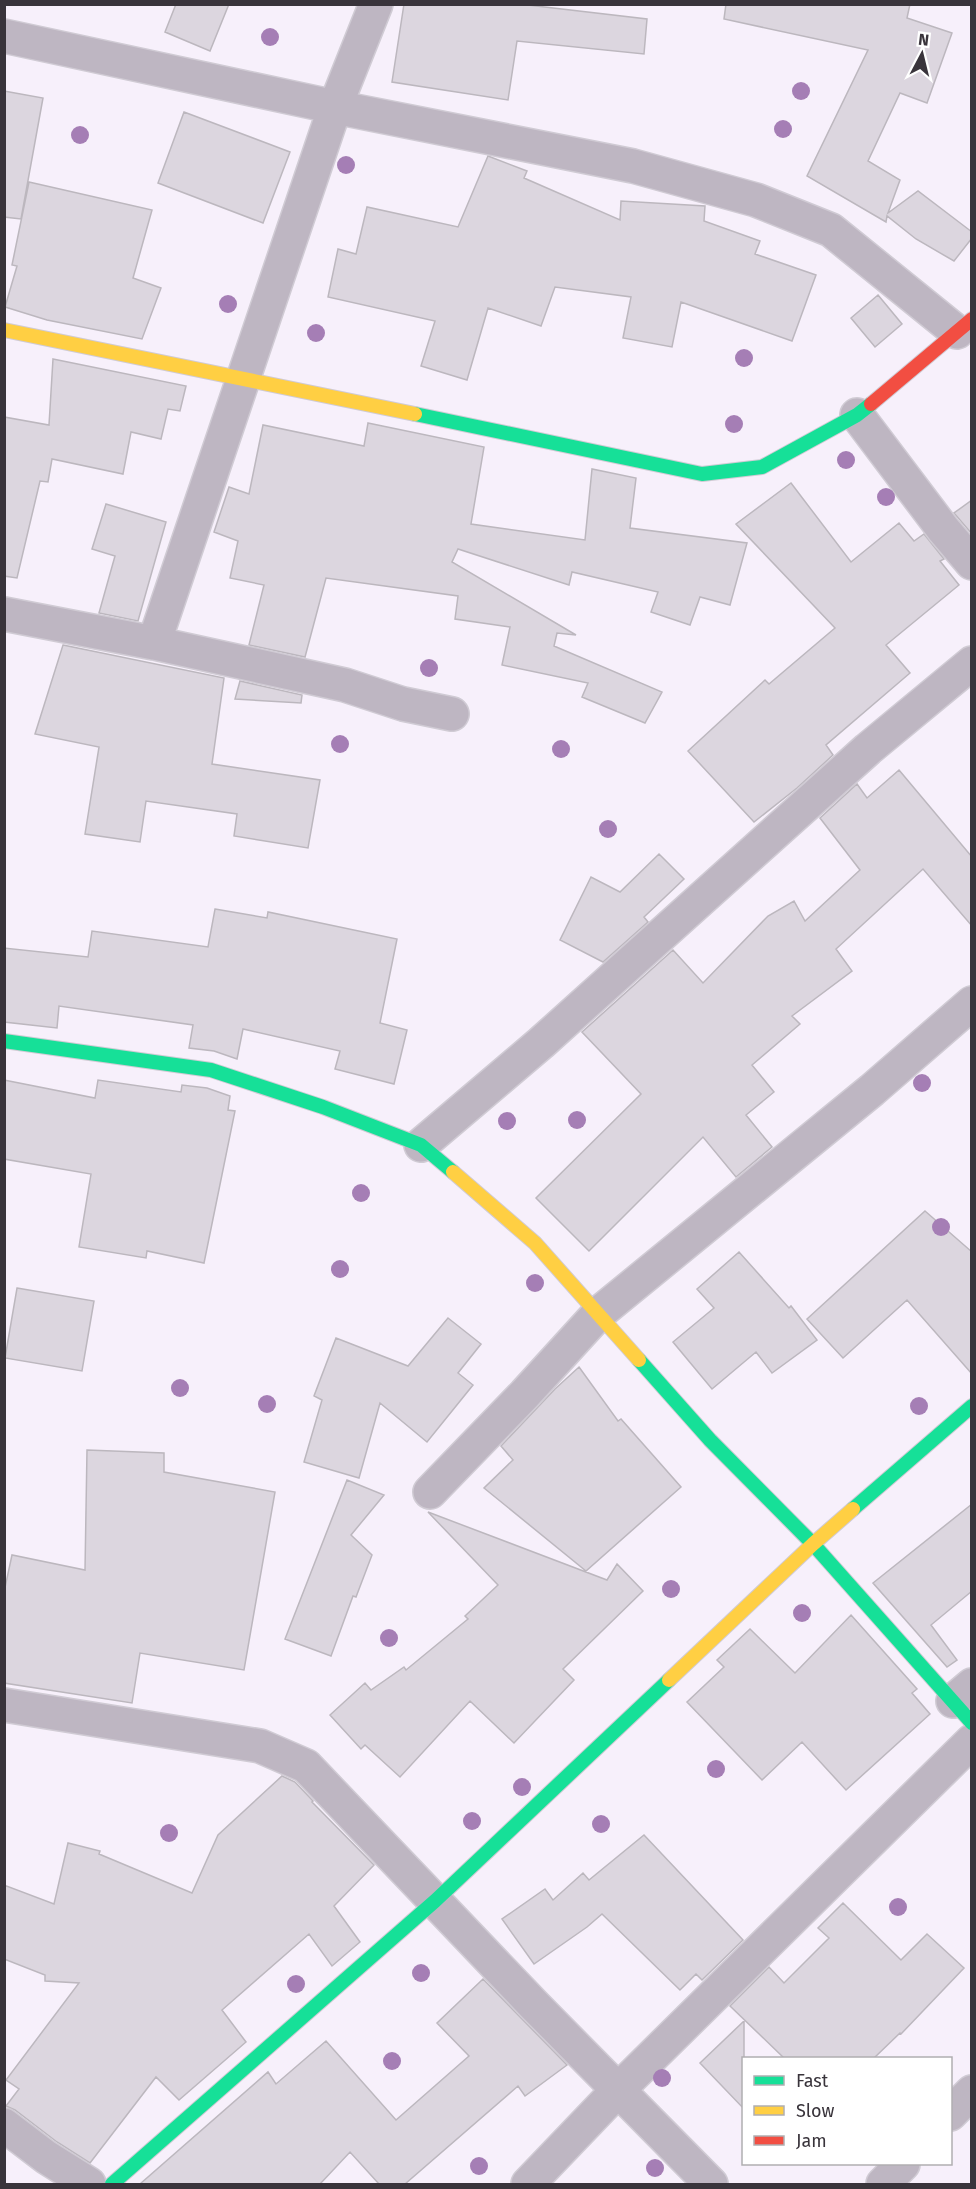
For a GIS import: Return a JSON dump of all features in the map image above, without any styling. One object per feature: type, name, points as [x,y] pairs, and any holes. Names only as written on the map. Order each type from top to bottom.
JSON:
[{"type":"street","points":[[154,643],[335,107],[376,4]]},
{"type":"street","points":[[4,36],[335,107],[633,166],[756,200],[831,230],[964,325],[857,415],[762,467],[702,474],[243,377],[4,330]]},
{"type":"street","points":[[857,415],[943,529],[972,563]]},
{"type":"street","points":[[4,614],[154,643],[345,685],[403,704],[452,714]]},
{"type":"street","points":[[421,1145],[541,1043],[868,750],[972,663]]},
{"type":"street","points":[[430,1492],[525,1394],[598,1314],[872,1090],[972,1003]]},
{"type":"street","points":[[4,1041],[211,1070],[323,1107],[421,1145],[535,1243],[710,1440],[965,1703]]},
{"type":"street","points":[[112,2184],[435,1901],[813,1544],[972,1406]]},
{"type":"street","points":[[4,1705],[260,1746],[306,1766],[617,2091],[711,2184]]},
{"type":"street","points":[[528,2184],[617,2091],[972,1741]]},
{"type":"street","points":[[952,2113],[972,2092]]},
{"type":"street","points":[[4,2125],[46,2157],[89,2184]]},
{"type":"street","points":[[883,2184],[901,2165]]},
{"type":"building","points":[[176,4],[229,4],[210,51],[165,32]]},
{"type":"building","points":[[404,4],[519,4],[647,19],[644,54],[517,41],[508,100],[392,82]]},
{"type":"building","points":[[726,4],[910,4],[907,18],[952,33],[927,103],[900,93],[868,161],[900,180],[888,213],[918,191],[972,232],[972,238],[954,261],[916,239],[887,216],[886,222],[807,176],[868,50],[724,19]]},
{"type":"building","points":[[4,91],[43,98],[21,219],[4,217]]},
{"type":"building","points":[[184,112],[290,152],[263,223],[158,183]]},
{"type":"building","points":[[488,156],[527,171],[524,178],[620,220],[621,201],[705,206],[704,221],[760,241],[755,254],[816,275],[792,341],[681,302],[672,347],[623,338],[631,297],[555,287],[541,326],[488,308],[467,380],[421,366],[435,321],[328,297],[338,249],[356,254],[367,207],[458,227]]},
{"type":"building","points":[[29,182],[152,210],[133,278],[161,288],[142,339],[47,320],[5,307],[17,266],[12,265]]},
{"type":"building","points":[[878,295],[902,324],[875,347],[851,318]]},
{"type":"building","points":[[53,359],[186,386],[180,411],[168,409],[161,439],[131,432],[123,474],[52,459],[48,482],[40,481],[17,578],[4,576],[4,417],[49,425]]},
{"type":"building","points":[[368,423],[484,447],[471,524],[585,540],[592,469],[636,478],[630,528],[747,543],[730,605],[700,597],[690,625],[651,612],[658,592],[572,572],[569,585],[458,549],[452,562],[576,635],[557,633],[554,646],[662,692],[645,723],[582,697],[588,683],[502,665],[510,627],[455,619],[458,596],[326,578],[305,657],[249,645],[264,585],[230,578],[238,541],[214,532],[229,487],[249,494],[263,425],[364,446]]},
{"type":"building","points":[[791,483],[851,562],[899,523],[914,541],[924,534],[944,559],[940,561],[959,585],[886,645],[910,673],[826,745],[833,755],[797,788],[754,822],[688,751],[765,680],[769,684],[835,628],[736,524]]},
{"type":"building","points":[[972,500],[972,534],[954,513]]},
{"type":"building","points":[[106,504],[166,522],[138,621],[99,613],[115,556],[92,549]]},
{"type":"building","points":[[63,645],[224,678],[212,764],[320,780],[308,848],[234,836],[237,814],[146,801],[140,842],[85,834],[99,747],[35,734]]},
{"type":"building","points":[[240,681],[302,695],[301,703],[235,699]]},
{"type":"building","points":[[899,770],[972,857],[972,926],[923,869],[836,949],[852,971],[792,1016],[800,1024],[752,1065],[774,1092],[746,1115],[772,1147],[736,1177],[703,1137],[589,1251],[536,1198],[641,1094],[582,1032],[673,950],[703,983],[768,916],[794,901],[805,921],[860,870],[820,818],[857,784],[867,798]]},
{"type":"building","points":[[659,854],[684,879],[644,917],[648,922],[603,962],[560,940],[591,877],[620,892]]},
{"type":"building","points":[[215,909],[267,918],[268,912],[397,939],[380,1023],[407,1030],[394,1084],[335,1069],[340,1051],[243,1029],[237,1059],[214,1051],[189,1048],[193,1025],[59,1006],[57,1028],[4,1022],[4,948],[88,957],[92,931],[208,947]]},
{"type":"building","points":[[4,1080],[95,1098],[98,1080],[181,1092],[182,1085],[207,1088],[230,1096],[228,1110],[235,1111],[204,1263],[147,1251],[146,1258],[79,1247],[91,1174],[4,1159]]},
{"type":"building","points":[[925,1211],[972,1252],[972,1374],[907,1300],[843,1358],[807,1319]]},
{"type":"building","points":[[739,1252],[789,1308],[791,1306],[817,1340],[772,1373],[756,1352],[712,1389],[673,1342],[714,1308],[697,1289]]},
{"type":"building","points":[[17,1288],[94,1301],[82,1371],[5,1358]]},
{"type":"building","points":[[448,1318],[481,1344],[458,1373],[473,1385],[427,1442],[380,1403],[359,1478],[304,1462],[322,1400],[314,1396],[336,1338],[408,1366]]},
{"type":"building","points":[[579,1367],[618,1421],[621,1419],[681,1487],[586,1571],[484,1488],[513,1460],[501,1446]]},
{"type":"building","points":[[87,1450],[164,1453],[164,1472],[275,1492],[244,1670],[140,1653],[132,1703],[4,1683],[4,1592],[12,1555],[85,1570]]},
{"type":"building","points":[[347,1480],[384,1495],[351,1535],[372,1555],[356,1597],[353,1596],[331,1656],[285,1639]]},
{"type":"building","points":[[972,1504],[972,1591],[931,1625],[957,1660],[947,1667],[873,1583]]},
{"type":"building","points":[[428,1512],[607,1580],[617,1564],[643,1591],[563,1669],[574,1680],[514,1743],[470,1701],[400,1777],[365,1745],[361,1749],[330,1715],[365,1683],[371,1690],[404,1667],[406,1670],[468,1619],[465,1616],[498,1585]]},
{"type":"building","points":[[851,1615],[917,1689],[912,1693],[930,1714],[846,1790],[802,1742],[762,1780],[687,1702],[724,1667],[717,1660],[750,1629],[795,1673]]},
{"type":"building","points":[[282,1776],[295,1782],[374,1865],[334,1906],[360,1942],[332,1966],[309,1934],[222,2010],[246,2042],[179,2100],[156,2077],[90,2163],[6,2106],[19,2089],[6,2080],[79,1983],[45,1981],[45,1975],[4,1959],[4,1885],[54,1904],[68,1843],[100,1851],[99,1854],[192,1893],[218,1835]]},
{"type":"building","points":[[644,1835],[743,1940],[702,1980],[696,1974],[680,1990],[602,1914],[534,1964],[502,1919],[545,1889],[553,1900],[583,1873],[589,1880]]},
{"type":"building","points":[[843,1903],[901,1960],[927,1934],[964,1968],[901,2034],[875,2057],[783,2057],[730,2006],[769,1967],[784,1983],[829,1938],[818,1928]]},
{"type":"building","points":[[483,1979],[567,2065],[525,2096],[518,2086],[405,2184],[379,2184],[350,2152],[320,2184],[140,2184],[268,2072],[276,2084],[326,2041],[396,2120],[469,2056],[437,2023]]},
{"type":"building","points":[[744,2021],[742,2107],[700,2063]]},
{"type":"traffic: fast","points":[[415,414],[702,474],[762,467],[857,415],[871,404]]},
{"type":"traffic: fast","points":[[4,1041],[211,1070],[323,1107],[421,1145],[453,1172]]},
{"type":"traffic: fast","points":[[639,1360],[710,1440],[813,1544],[972,1723]]},
{"type":"traffic: fast","points":[[853,1509],[972,1406]]},
{"type":"traffic: fast","points":[[112,2184],[435,1901],[669,1680]]},
{"type":"traffic: slow","points":[[4,330],[415,414]]},
{"type":"traffic: slow","points":[[453,1172],[535,1243],[639,1360]]},
{"type":"traffic: slow","points":[[669,1680],[853,1509]]},
{"type":"traffic: jam","points":[[871,404],[972,319]]}]
